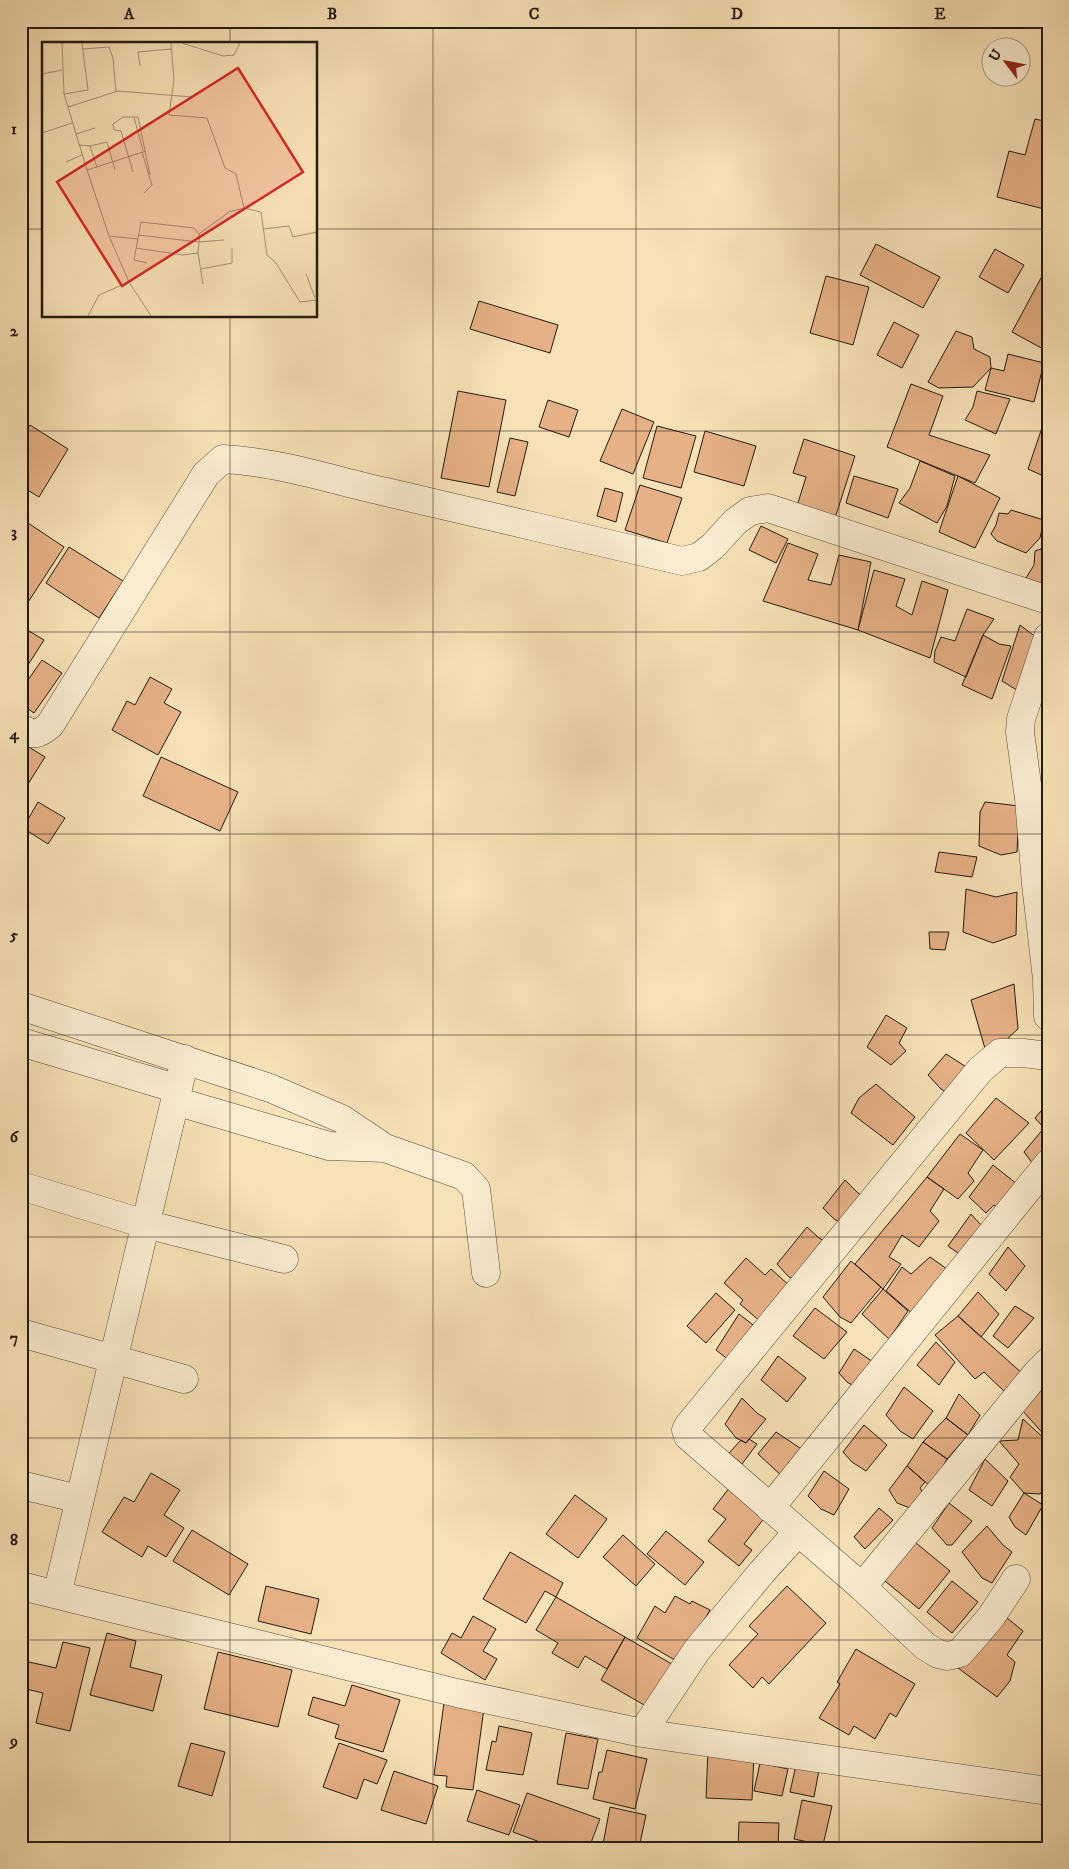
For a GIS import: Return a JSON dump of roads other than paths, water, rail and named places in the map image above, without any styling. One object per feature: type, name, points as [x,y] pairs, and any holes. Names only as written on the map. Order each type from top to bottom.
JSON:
[{"type":"street","points":[[21,728],[30,734],[39,734],[50,725],[206,474],[223,459],[252,460],[299,469],[378,490],[682,561],[699,557],[713,546],[735,522],[750,511],[768,508],[1048,600]]},
{"type":"street","points":[[1048,637],[1021,719],[1020,732],[1048,979],[1048,1016]]},
{"type":"street","points":[[21,1006],[270,1088],[342,1119],[385,1148],[464,1176],[472,1182],[476,1189],[486,1272]]},
{"type":"street","points":[[21,1042],[329,1146],[385,1148]]},
{"type":"street","points":[[1016,1579],[991,1617],[960,1653],[948,1656],[938,1654],[926,1646],[862,1587],[688,1436],[686,1430],[980,1070],[1000,1053],[1048,1056]]},
{"type":"street","points":[[56,1596],[185,1059]]},
{"type":"street","points":[[770,1508],[1048,1164]]},
{"type":"street","points":[[21,1186],[145,1224],[284,1260]]},
{"type":"street","points":[[21,1333],[184,1379]]},
{"type":"street","points":[[862,1587],[1036,1373],[1048,1362]]},
{"type":"street","points":[[21,1485],[79,1499]]},
{"type":"street","points":[[642,1733],[697,1650],[798,1532]]},
{"type":"street","points":[[21,1586],[457,1693],[642,1733],[1048,1792]]}]
